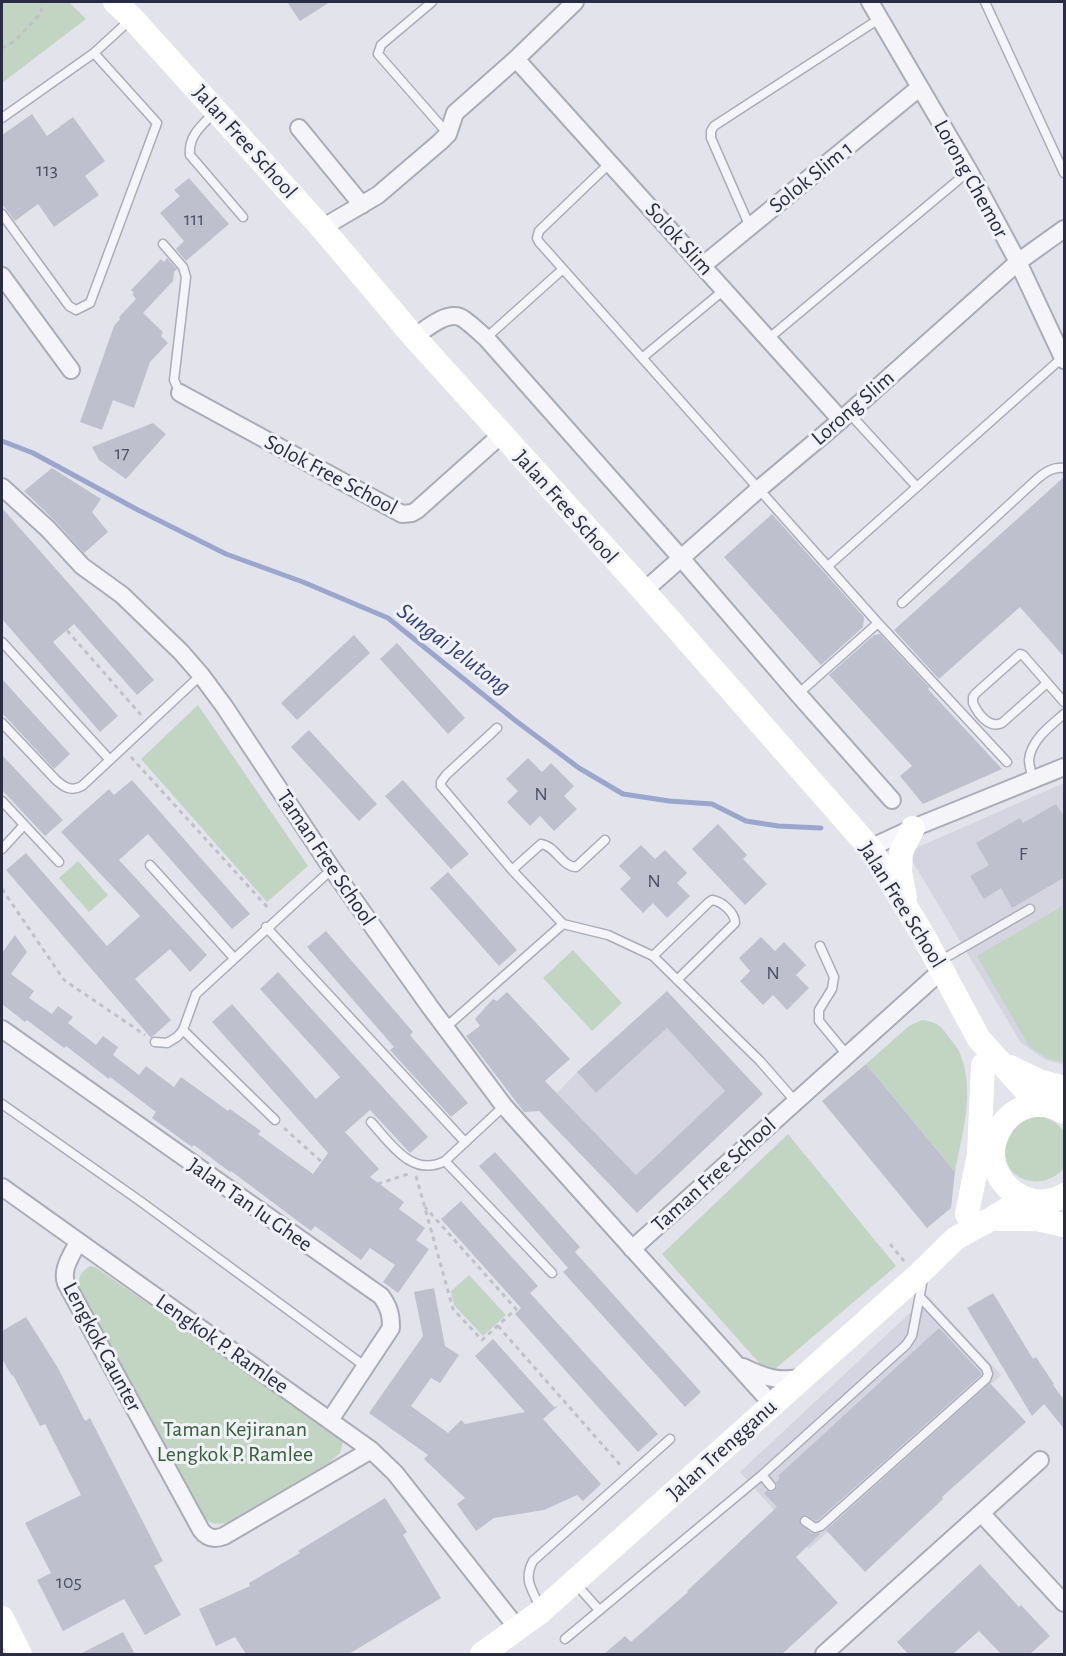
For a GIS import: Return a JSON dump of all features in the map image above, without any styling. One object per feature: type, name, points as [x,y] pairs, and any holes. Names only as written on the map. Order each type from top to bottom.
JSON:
[{"type":"street","points":[[322,228],[378,195],[448,134],[455,113],[575,2]]},
{"type":"street","name":"Lorong Chemor","points":[[877,7],[919,88],[969,171],[1018,262],[1064,359]]},
{"type":"street","name":"Jalan Free School","points":[[124,10],[322,228],[414,337],[644,591],[870,848],[906,905],[990,1063],[996,1134],[993,1150],[994,1166]]},
{"type":"street","name":"Solok Slim","points":[[516,59],[768,339],[845,416]]},
{"type":"street","name":"Solok Slim 1","points":[[702,266],[919,88]]},
{"type":"street","points":[[299,128],[362,205]]},
{"type":"street","name":"Lorong Slim","points":[[644,591],[1018,262],[1065,229]]},
{"type":"street","points":[[2,276],[71,370]]},
{"type":"street","points":[[414,337],[435,323],[450,317],[461,317],[486,338],[892,800]]},
{"type":"street","name":"Solok Free School","points":[[180,393],[402,514],[417,510],[501,435]]},
{"type":"street","name":"Taman Free School","points":[[2,487],[48,529],[82,566],[122,595],[181,652],[201,675],[224,705],[332,869],[445,1028],[504,1106],[772,1404]]},
{"type":"street","points":[[870,848],[1065,766]]},
{"type":"street","points":[[906,905],[900,872],[901,852],[913,828]]},
{"type":"street","name":"Taman Free School","points":[[632,1249],[847,1055],[940,966]]},
{"type":"street","name":"Jalan Tan Iu Ghee","points":[[2,1029],[381,1296],[389,1307],[391,1328],[330,1420]]},
{"type":"street","points":[[967,1214],[980,1154],[990,1063],[1058,1104]]},
{"type":"street","points":[[996,1134],[1014,1113],[1026,1107],[1058,1104]]},
{"type":"street","points":[[994,1166],[1000,1180],[1011,1191],[1044,1199],[1065,1216]]},
{"type":"street","name":"Jalan Trengganu","points":[[956,1238],[994,1166]]},
{"type":"street","name":"Lengkok P. Ramlee","points":[[2,1187],[371,1450],[395,1473],[518,1629]]},
{"type":"street","name":"Jalan Trengganu","points":[[482,1654],[541,1611],[924,1270],[956,1238],[991,1219],[1044,1199]]},
{"type":"street","points":[[991,1219],[1037,1219],[1065,1225]]},
{"type":"street","name":"Lengkok Caunter","points":[[78,1242],[65,1270],[64,1279],[205,1535],[218,1539],[224,1536],[371,1450]]},
{"type":"street","points":[[735,1363],[778,1380],[803,1377]]},
{"type":"street","points":[[824,1654],[1040,1460]]},
{"type":"street","points":[[981,1514],[1065,1604]]},
{"type":"street","points":[[2,1618],[20,1654]]},
{"type":"lane","points":[[432,2],[381,45],[378,54],[448,134]]},
{"type":"lane","points":[[985,2],[1065,174]]},
{"type":"lane","points":[[750,227],[711,138],[711,131],[714,126],[877,7]]},
{"type":"lane","points":[[2,118],[94,53],[124,10]]},
{"type":"lane","points":[[2,214],[69,306],[76,310],[90,303],[157,123],[94,53]]},
{"type":"lane","points":[[216,111],[194,134],[189,147],[189,155],[243,217]]},
{"type":"lane","points":[[610,163],[542,227],[537,234],[539,242],[878,623],[1006,762]]},
{"type":"lane","points":[[768,339],[969,171]]},
{"type":"lane","points":[[163,244],[183,267],[186,277],[174,380],[180,393]]},
{"type":"lane","points":[[486,338],[563,269]]},
{"type":"lane","points":[[642,358],[724,290]]},
{"type":"lane","points":[[828,566],[1064,359]]},
{"type":"lane","points":[[845,416],[917,487]]},
{"type":"lane","points":[[902,603],[1048,470],[1065,468]]},
{"type":"lane","points":[[798,694],[878,623]]},
{"type":"lane","points":[[2,642],[109,759]]},
{"type":"lane","points":[[1047,683],[997,725],[986,722],[973,703],[976,693],[1020,654],[1065,702]]},
{"type":"lane","points":[[2,723],[56,780],[66,788],[77,788],[82,786],[201,675]]},
{"type":"lane","points":[[1033,780],[1029,762],[1036,743],[1045,731],[1065,714]]},
{"type":"lane","points":[[445,1028],[563,924],[512,870],[441,786],[446,775],[497,728]]},
{"type":"lane","points":[[2,801],[59,862]]},
{"type":"lane","points":[[2,849],[24,825]]},
{"type":"lane","points":[[512,870],[541,844],[549,846],[567,865],[576,867],[605,840]]},
{"type":"lane","points":[[150,865],[234,958]]},
{"type":"lane","points":[[155,1042],[172,1041],[183,1030],[196,994],[266,927],[332,869]]},
{"type":"lane","points":[[652,956],[708,902],[712,900],[720,902],[733,915],[735,923],[677,980]]},
{"type":"lane","points":[[940,966],[1030,909]]},
{"type":"lane","name":"Taman Free School","points":[[563,924],[608,935],[652,956],[760,1060],[795,1101]]},
{"type":"lane","points":[[266,927],[465,1142]]},
{"type":"lane","points":[[820,946],[834,977],[832,989],[819,1010],[819,1021],[847,1055]]},
{"type":"lane","points":[[183,1030],[274,1120]]},
{"type":"lane","points":[[2,1104],[140,1201],[366,1367]]},
{"type":"lane","points":[[371,1122],[404,1157],[423,1166],[435,1166],[445,1161],[504,1106]]},
{"type":"lane","points":[[445,1161],[552,1273]]},
{"type":"lane","points":[[565,1639],[762,1475],[906,1345],[912,1336],[924,1270]]},
{"type":"lane","points":[[805,1521],[815,1528],[821,1526],[986,1379],[988,1374],[986,1368],[920,1297]]},
{"type":"lane","points":[[541,1611],[528,1581],[528,1571],[534,1561],[670,1439]]},
{"type":"lane","points":[[762,1475],[771,1486]]},
{"type":"lane","points":[[574,1582],[599,1610]]},
{"type":"path","points":[[2,48],[15,41],[41,13],[42,2]]},
{"type":"path","points":[[2,556],[148,723]]},
{"type":"path","points":[[122,748],[277,918]]},
{"type":"path","points":[[2,890],[64,980],[155,1042]]},
{"type":"path","points":[[274,1120],[323,1163],[359,1190],[415,1172],[424,1207],[453,1309],[482,1340],[516,1309],[424,1207]]},
{"type":"path","points":[[498,1326],[630,1476]]},
{"type":"shaded area","points":[[1064,783],[1064,1065],[1046,1060],[1021,1043],[911,859],[914,849]]},
{"type":"shaded area","points":[[667,1028],[726,1091],[636,1175],[557,1093],[577,1072],[596,1093]]},
{"type":"shaded area","points":[[928,1296],[1001,1375],[809,1549],[740,1472]]},
{"type":"green space","points":[[2,2],[69,2],[86,19],[2,83]]},
{"type":"green space","points":[[198,705],[308,866],[267,902],[141,759]]},
{"type":"green space","points":[[78,861],[108,895],[89,912],[59,878]]},
{"type":"green space","points":[[1064,905],[1064,1063],[1047,1058],[1029,1046],[977,956]]},
{"type":"green space","points":[[573,950],[622,1003],[592,1031],[543,978]]},
{"type":"green space","points":[[922,1020],[936,1024],[945,1032],[959,1052],[965,1070],[966,1114],[955,1172],[866,1064],[909,1026]]},
{"type":"green space","points":[[1034,1116],[1051,1120],[1064,1131],[1063,1170],[1050,1179],[1037,1181],[1025,1180],[1015,1174],[1008,1165],[1005,1153],[1006,1140],[1013,1127]]},
{"type":"green space","points":[[788,1134],[896,1266],[769,1374],[662,1254]]},
{"type":"green space","name":"Taman Kejiranan Lengkok P. Ramlee","points":[[90,1266],[95,1267],[344,1439],[340,1453],[329,1463],[226,1523],[212,1523],[206,1519],[200,1514],[80,1290],[80,1276]]},
{"type":"green space","points":[[469,1275],[506,1315],[483,1336],[454,1305],[451,1291]]},
{"type":"building","points":[[287,2],[330,2],[300,21]]},
{"type":"building","points":[[32,114],[47,136],[73,117],[105,161],[85,176],[99,195],[54,227],[38,204],[15,221],[2,204],[2,135]]},
{"type":"building","points":[[189,178],[229,224],[186,261],[176,249],[184,241],[160,213],[180,196],[174,190]]},
{"type":"building","points":[[167,258],[177,269],[174,272],[173,281],[143,313],[163,332],[161,336],[168,343],[150,362],[134,408],[113,400],[102,430],[80,422],[114,326],[120,319],[119,317],[136,299],[131,290],[161,259],[164,262]]},
{"type":"building","points":[[153,423],[166,434],[126,479],[99,460],[92,447]]},
{"type":"building","points":[[52,468],[101,499],[92,512],[108,532],[84,553],[24,491]]},
{"type":"building","points":[[1065,476],[1065,658],[1020,607],[939,679],[894,630]]},
{"type":"building","points":[[2,508],[154,680],[137,695],[74,624],[53,642],[118,716],[100,732],[2,619]]},
{"type":"building","points":[[772,514],[864,617],[863,627],[821,665],[724,557]]},
{"type":"building","points":[[880,634],[1002,769],[923,804],[900,776],[912,766],[829,675],[874,635]]},
{"type":"building","points":[[354,635],[370,653],[297,720],[281,703]]},
{"type":"building","points":[[397,643],[465,718],[448,734],[380,659]]},
{"type":"building","points":[[2,679],[70,754],[54,769],[2,713]]},
{"type":"building","points":[[309,730],[377,804],[359,821],[291,747]]},
{"type":"building","points":[[2,755],[63,820],[45,836],[2,790]]},
{"type":"building","points":[[528,758],[542,772],[551,763],[574,786],[564,796],[577,809],[554,831],[540,816],[530,826],[507,802],[518,791],[506,779]]},
{"type":"building","points":[[132,780],[250,914],[232,929],[148,834],[119,860],[207,955],[190,972],[170,949],[135,979],[171,1020],[151,1038],[6,870],[26,853],[107,946],[140,916],[61,832],[109,789],[114,795]]},
{"type":"building","points":[[403,780],[469,854],[451,869],[385,796]]},
{"type":"building","points":[[1056,804],[1065,818],[1065,877],[1012,908],[1001,888],[984,899],[970,876],[989,865],[976,843],[1020,818],[1023,823]]},
{"type":"building","points":[[718,824],[747,855],[743,859],[767,884],[745,905],[692,849]]},
{"type":"building","points":[[641,845],[655,859],[665,850],[687,873],[677,883],[690,896],[667,918],[653,903],[643,913],[620,889],[631,878],[619,866]]},
{"type":"building","points":[[448,872],[517,950],[499,966],[430,888]]},
{"type":"building","points":[[326,931],[413,1032],[410,1035],[468,1103],[451,1117],[390,1050],[394,1047],[307,947]]},
{"type":"building","points":[[15,935],[27,952],[11,974],[34,991],[29,998],[52,1014],[58,1006],[73,1017],[68,1023],[96,1045],[103,1036],[118,1047],[113,1055],[139,1075],[146,1066],[174,1087],[181,1077],[228,1111],[230,1109],[261,1131],[258,1134],[313,1174],[328,1153],[212,1022],[232,1004],[316,1099],[340,1077],[260,989],[278,972],[428,1137],[410,1153],[370,1110],[345,1132],[379,1169],[370,1177],[404,1202],[399,1209],[425,1228],[416,1240],[429,1249],[398,1293],[383,1282],[395,1265],[370,1248],[361,1260],[315,1226],[311,1231],[231,1171],[152,1118],[156,1112],[110,1077],[109,1079],[66,1046],[64,1048],[2,1004],[2,953]]},
{"type":"building","name":"N","points":[[761,937],[775,951],[784,942],[806,965],[796,975],[809,988],[787,1010],[773,995],[763,1005],[740,981],[750,971],[739,958]]},
{"type":"building","points":[[667,991],[763,1094],[637,1213],[539,1111],[524,1112],[466,1036],[480,1026],[475,1019],[493,999],[497,1001],[507,992],[570,1059],[545,1081],[636,1175],[725,1091],[667,1028],[596,1093],[577,1072]]},
{"type":"building","points":[[866,1064],[955,1172],[951,1208],[927,1228],[822,1101]]},
{"type":"building","points":[[495,1152],[580,1247],[575,1252],[701,1392],[685,1407],[563,1272],[568,1268],[479,1166]]},
{"type":"building","points":[[461,1201],[538,1286],[530,1293],[658,1434],[638,1452],[515,1314],[521,1308],[441,1219]]},
{"type":"building","points":[[434,1288],[445,1346],[459,1355],[440,1383],[431,1378],[411,1406],[448,1433],[461,1420],[465,1424],[525,1412],[475,1356],[493,1339],[554,1407],[558,1406],[543,1419],[601,1484],[583,1501],[577,1495],[544,1510],[494,1518],[476,1531],[457,1504],[465,1498],[424,1459],[428,1455],[369,1413],[423,1336],[414,1292]]},
{"type":"building","points":[[993,1293],[1033,1359],[1036,1357],[1065,1401],[1065,1430],[1044,1404],[1032,1416],[967,1308]]},
{"type":"building","points":[[26,1317],[58,1368],[85,1421],[90,1418],[163,1561],[154,1566],[181,1615],[145,1635],[124,1599],[63,1631],[37,1580],[51,1573],[25,1523],[81,1495],[45,1424],[40,1426],[2,1359],[2,1331]]},
{"type":"building","points":[[939,1328],[981,1375],[818,1520],[806,1515],[800,1518],[800,1524],[811,1533],[821,1533],[796,1557],[838,1603],[782,1654],[604,1654],[625,1636],[631,1642],[688,1592],[777,1507],[764,1493],[775,1491],[776,1482],[780,1478],[778,1476]]},
{"type":"building","points":[[990,1383],[1026,1422],[942,1497],[943,1499],[865,1572],[826,1530]]},
{"type":"building","points":[[385,1498],[407,1532],[403,1535],[441,1598],[349,1654],[246,1654],[235,1637],[216,1646],[199,1609],[250,1586],[249,1583],[300,1553],[298,1551]]},
{"type":"building","points":[[980,1564],[1019,1607],[1021,1605],[1050,1636],[1030,1654],[1001,1654],[979,1631],[953,1654],[908,1654],[897,1642]]},
{"type":"building","points":[[123,1632],[135,1654],[80,1654]]},
{"type":"waterway","name":"Sungai Jelutong","points":[[2,441],[33,453],[138,510],[226,554],[303,582],[388,618],[516,721],[579,768],[623,794],[669,801],[712,804],[746,821],[778,826],[821,828]]}]
